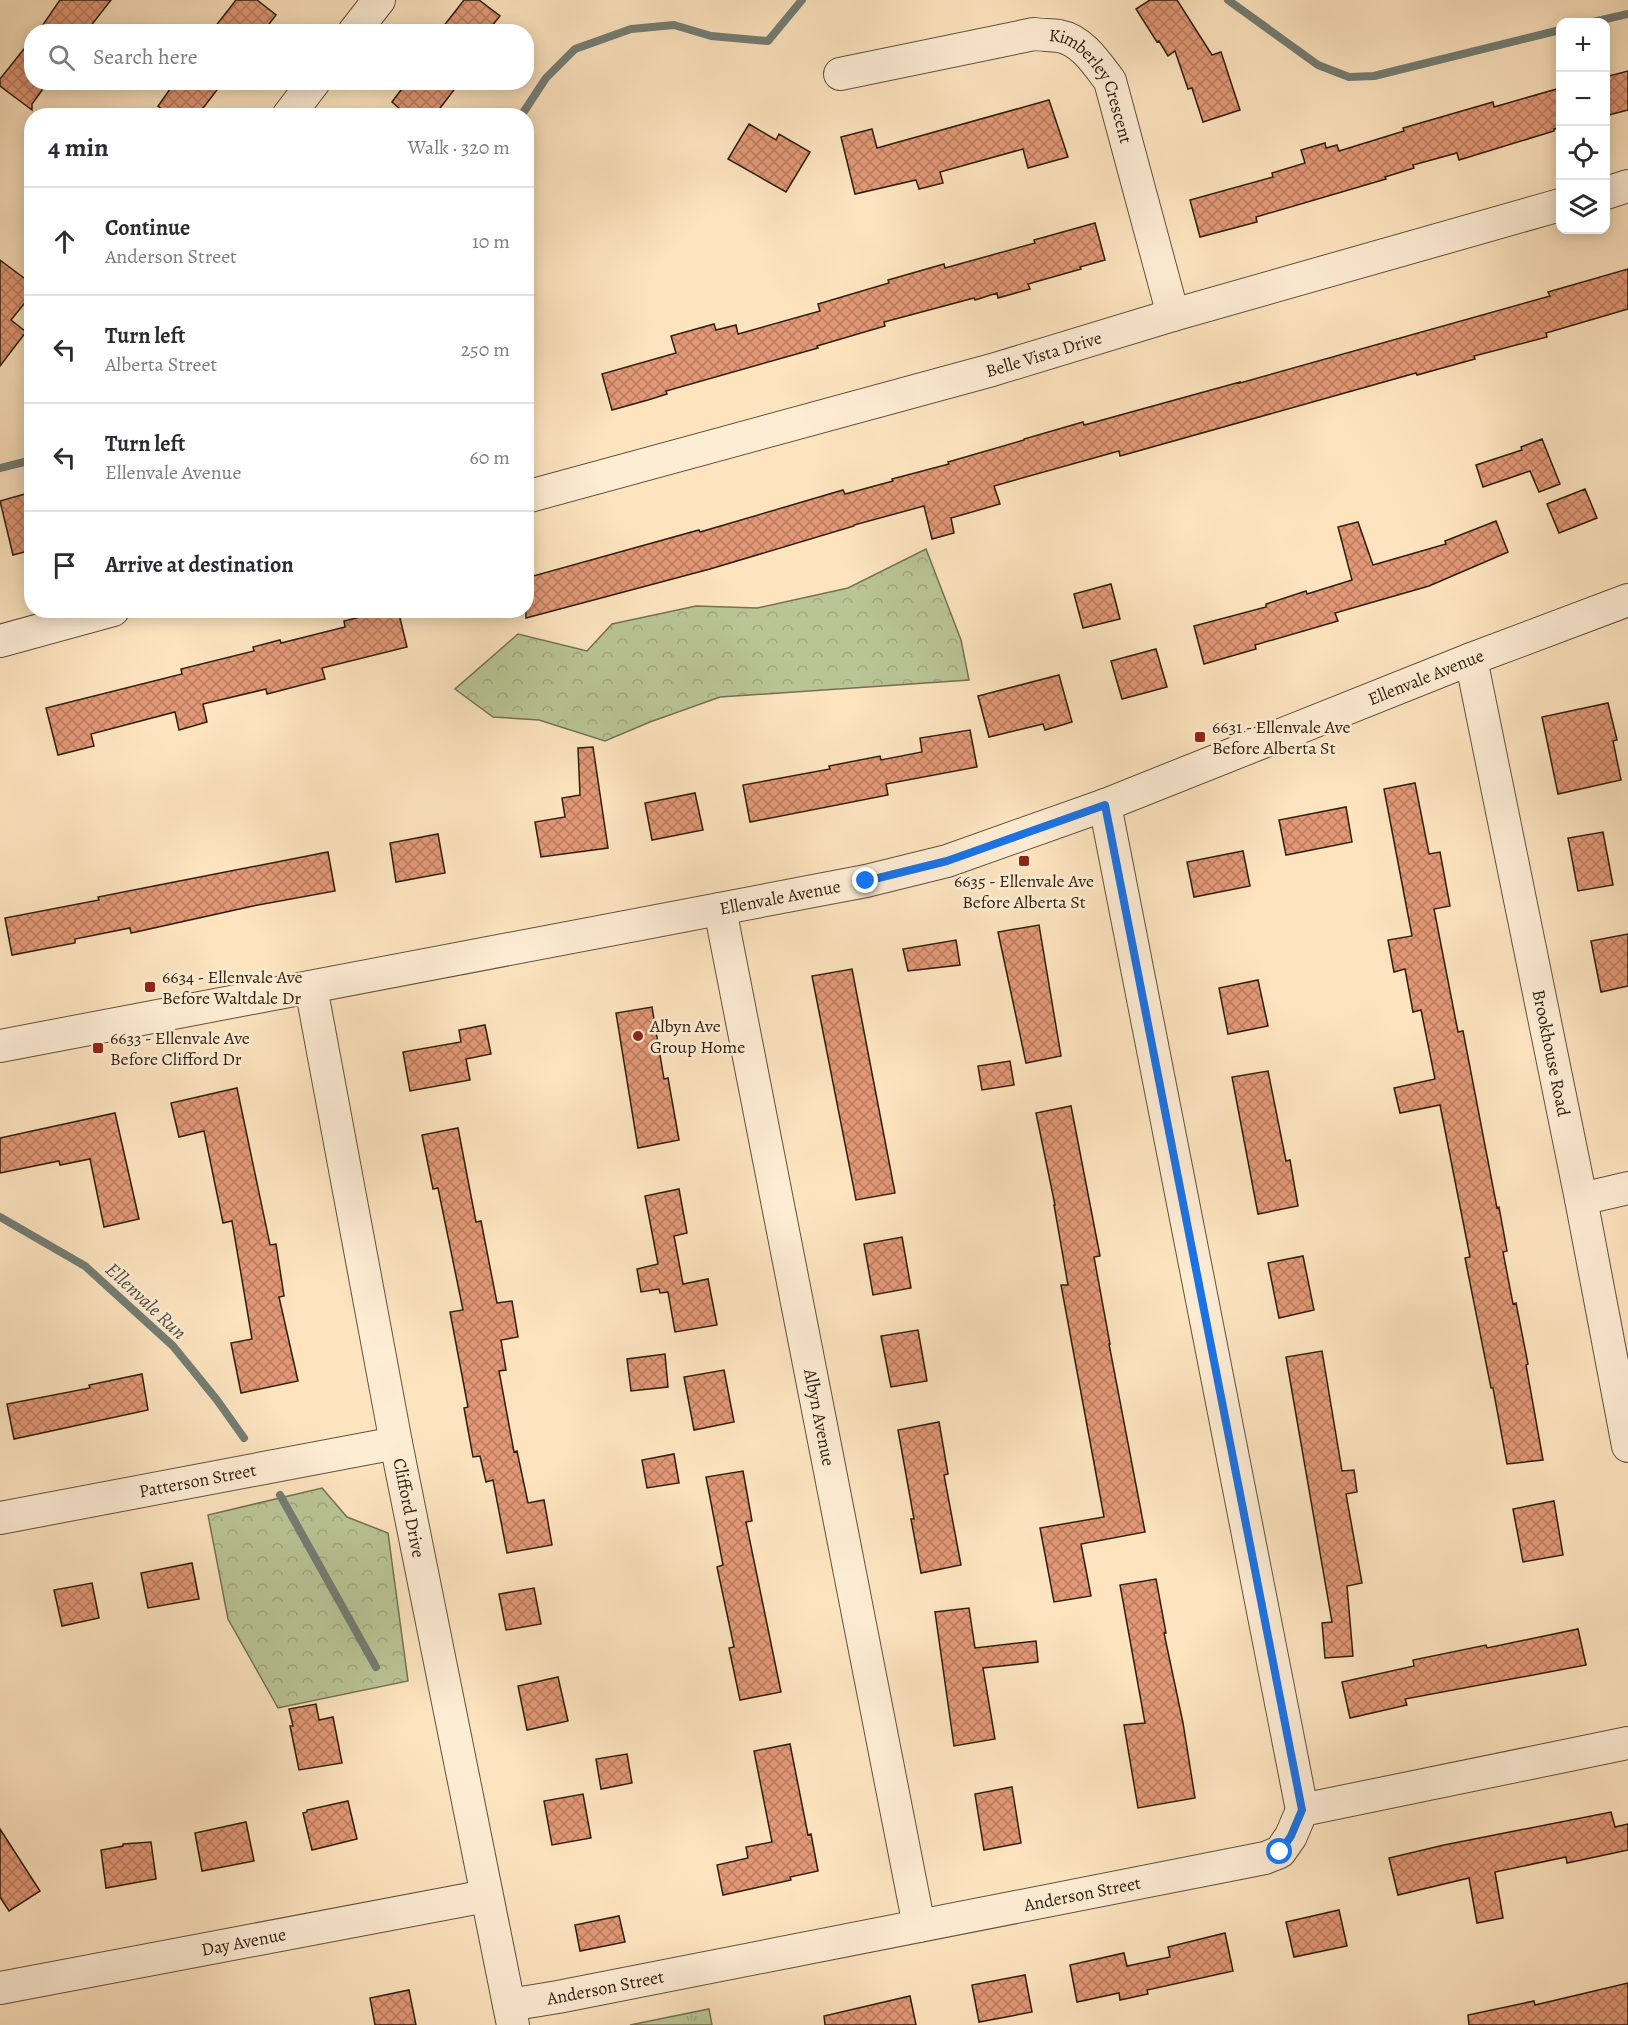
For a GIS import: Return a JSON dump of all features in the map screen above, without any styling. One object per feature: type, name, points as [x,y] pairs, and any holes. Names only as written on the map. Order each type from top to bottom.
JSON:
[{"type":"street","points":[[360,24],[379,0]]},
{"type":"street","name":"Kimberley Crescent","points":[[840,74],[1034,34],[1060,36],[1076,43],[1094,60],[1110,81],[1173,315]]},
{"type":"street","points":[[294,108],[308,90]]},
{"type":"street","points":[[1610,191],[1628,186]]},
{"type":"street","name":"Belle Vista Drive","points":[[534,495],[992,370],[1173,315],[1556,206]]},
{"type":"street","name":"Ellenvale Avenue","points":[[0,1046],[866,881],[947,861],[1105,805],[1471,659],[1628,600]]},
{"type":"street","points":[[0,641],[84,618]]},
{"type":"street","name":"Brookhouse Road","points":[[1471,659],[1581,1199],[1628,1446]]},
{"type":"street","points":[[1105,805],[1302,1810],[1628,1743]]},
{"type":"street","name":"Albyn Avenue","points":[[720,909],[919,1926]]},
{"type":"street","name":"Clifford Drive","points":[[311,987],[396,1443],[511,2015]]},
{"type":"street","points":[[1581,1199],[1628,1188]]},
{"type":"street","name":"Patterson Street","points":[[0,1518],[396,1443]]},
{"type":"street","name":"Anderson Street","points":[[511,2015],[570,1995],[1265,1858],[1280,1852],[1291,1836],[1302,1810]]},
{"type":"street","name":"Day Avenue","points":[[0,1988],[486,1896]]},
{"type":"green space","points":[[926,549],[961,640],[969,680],[720,697],[605,741],[539,720],[493,717],[455,689],[518,634],[587,651],[612,624],[696,606],[757,608],[848,588]]},
{"type":"green space","points":[[322,1488],[347,1517],[388,1533],[408,1681],[278,1708],[228,1619],[208,1515]]},
{"type":"green space","points":[[709,2009],[712,2025],[630,2025]]},
{"type":"building","points":[[60,0],[111,0],[92,24],[44,24]]},
{"type":"building","points":[[236,0],[257,0],[276,15],[269,24],[217,24]]},
{"type":"building","points":[[464,0],[479,0],[500,16],[494,24],[445,24]]},
{"type":"building","points":[[1150,0],[1177,0],[1212,55],[1221,52],[1240,110],[1203,122],[1192,88],[1188,89],[1175,51],[1168,56],[1136,9]]},
{"type":"building","points":[[24,49],[24,90],[42,90],[32,104],[32,108],[29,108],[0,86],[0,79]]},
{"type":"building","points":[[1628,71],[1628,110],[1610,115],[1610,76]]},
{"type":"building","points":[[1556,89],[1556,129],[1459,160],[1457,153],[1413,165],[1414,168],[1385,177],[1386,179],[1256,217],[1257,222],[1200,237],[1190,200],[1273,177],[1272,173],[1305,163],[1301,150],[1325,143],[1326,148],[1337,145],[1339,151],[1404,131],[1403,128],[1493,102],[1494,107]]},
{"type":"building","points":[[169,90],[217,90],[203,108],[160,108],[158,106]]},
{"type":"building","points":[[401,90],[454,90],[440,108],[399,108],[392,102]]},
{"type":"building","points":[[1049,100],[1068,157],[1028,168],[1023,149],[940,172],[943,183],[919,189],[916,180],[855,194],[841,137],[872,129],[877,148]]},
{"type":"building","points":[[749,124],[776,140],[779,134],[810,152],[786,192],[728,159]]},
{"type":"building","points":[[1095,223],[1105,260],[1028,284],[1030,289],[998,298],[997,293],[975,300],[974,298],[884,322],[885,326],[817,346],[818,348],[666,391],[667,394],[612,410],[602,374],[676,353],[671,336],[714,324],[716,330],[736,325],[738,334],[820,311],[818,304],[889,283],[888,280],[944,264],[945,268],[1035,243],[1034,240]]},
{"type":"building","points":[[0,260],[24,278],[24,304],[11,320],[24,330],[24,335],[0,366]]},
{"type":"building","points":[[1628,269],[1628,309],[1546,333],[1547,337],[1474,356],[1475,359],[1417,375],[1416,373],[1120,456],[1119,451],[994,486],[1000,504],[951,518],[954,533],[932,539],[924,506],[710,569],[534,616],[534,576],[699,530],[700,532],[843,490],[845,494],[893,481],[892,479],[949,464],[948,462],[1083,422],[1084,425],[1240,383],[1550,296],[1548,292]]},
{"type":"building","points":[[1542,439],[1560,484],[1539,492],[1530,471],[1483,487],[1476,465],[1522,450],[1521,447]]},
{"type":"building","points":[[1585,489],[1597,518],[1559,533],[1547,504]]},
{"type":"building","points":[[24,494],[24,552],[13,555],[0,501]]},
{"type":"building","points":[[1496,521],[1508,552],[1429,586],[1335,613],[1338,621],[1255,645],[1256,649],[1204,664],[1194,626],[1266,607],[1266,604],[1306,591],[1307,594],[1352,580],[1338,527],[1358,522],[1373,565],[1446,544],[1445,541]]},
{"type":"building","points":[[1111,584],[1120,619],[1083,628],[1074,594]]},
{"type":"building","points":[[356,618],[400,618],[407,647],[322,668],[325,679],[267,694],[266,689],[203,704],[207,722],[179,730],[175,712],[91,734],[94,746],[58,755],[46,708],[182,674],[181,669],[254,651],[253,647],[280,640],[281,643],[345,627],[344,621]]},
{"type":"building","points":[[1156,649],[1167,687],[1122,699],[1111,661]]},
{"type":"building","points":[[1059,675],[1072,722],[1045,730],[1043,724],[989,737],[978,696]]},
{"type":"building","points":[[1608,703],[1617,740],[1613,741],[1621,780],[1558,794],[1542,717]]},
{"type":"building","points":[[970,730],[977,767],[886,784],[888,795],[750,822],[743,785],[830,769],[829,766],[880,756],[881,760],[922,752],[920,738]]},
{"type":"building","points":[[593,747],[608,848],[541,857],[535,822],[565,817],[562,798],[580,795],[578,748]]},
{"type":"building","points":[[1415,783],[1429,854],[1440,852],[1450,906],[1434,909],[1458,1032],[1463,1031],[1497,1208],[1499,1207],[1507,1251],[1503,1252],[1528,1364],[1526,1365],[1543,1460],[1507,1464],[1465,1258],[1470,1257],[1440,1105],[1400,1113],[1394,1088],[1435,1079],[1421,1010],[1413,1012],[1405,969],[1394,972],[1388,940],[1412,936],[1384,789]]},
{"type":"building","points":[[695,793],[703,830],[652,840],[645,803]]},
{"type":"building","points":[[1346,807],[1352,842],[1286,855],[1279,820]]},
{"type":"building","points":[[1603,832],[1613,885],[1578,891],[1568,838]]},
{"type":"building","points":[[438,834],[445,873],[396,882],[390,843]]},
{"type":"building","points":[[1243,851],[1250,886],[1194,897],[1187,862]]},
{"type":"building","points":[[328,852],[335,891],[253,906],[131,933],[130,928],[75,939],[75,943],[12,955],[5,918],[99,900],[98,897]]},
{"type":"building","points":[[1039,925],[1061,1056],[1026,1063],[998,932]]},
{"type":"building","points":[[1628,934],[1628,986],[1601,992],[1591,941]]},
{"type":"building","points":[[956,940],[960,965],[908,971],[903,949]]},
{"type":"building","points":[[852,969],[895,1193],[856,1200],[812,976]]},
{"type":"building","points":[[1258,980],[1268,1026],[1228,1034],[1219,988]]},
{"type":"building","points":[[652,1007],[664,1079],[668,1078],[679,1140],[638,1148],[616,1013]]},
{"type":"building","points":[[485,1025],[491,1054],[466,1059],[470,1080],[410,1091],[403,1052],[461,1042],[459,1030]]},
{"type":"building","points":[[1010,1061],[1014,1085],[982,1090],[978,1066]]},
{"type":"building","points":[[1268,1071],[1286,1161],[1290,1160],[1298,1206],[1258,1214],[1232,1077]]},
{"type":"building","points":[[237,1088],[270,1245],[276,1244],[284,1296],[279,1297],[298,1381],[241,1393],[231,1343],[252,1339],[232,1221],[223,1223],[204,1131],[179,1137],[171,1103]]},
{"type":"building","points":[[1071,1106],[1100,1256],[1094,1257],[1109,1344],[1145,1532],[1081,1544],[1091,1596],[1054,1602],[1040,1528],[1104,1517],[1061,1285],[1068,1285],[1055,1205],[1036,1113]]},
{"type":"building","points":[[115,1113],[139,1219],[104,1227],[90,1159],[60,1165],[59,1161],[0,1173],[0,1138]]},
{"type":"building","points":[[458,1128],[476,1222],[481,1221],[497,1303],[512,1301],[518,1337],[501,1340],[506,1370],[499,1371],[514,1452],[517,1451],[528,1503],[544,1500],[552,1545],[507,1553],[493,1480],[486,1482],[480,1456],[473,1457],[464,1408],[468,1407],[450,1312],[463,1310],[438,1188],[433,1189],[422,1135]]},
{"type":"building","points":[[679,1189],[687,1233],[674,1236],[683,1284],[708,1279],[717,1325],[675,1332],[668,1292],[660,1293],[659,1289],[641,1292],[637,1269],[658,1264],[645,1196]]},
{"type":"building","points":[[902,1237],[911,1288],[873,1295],[864,1244]]},
{"type":"building","points":[[1303,1256],[1314,1310],[1279,1318],[1268,1263]]},
{"type":"building","points":[[918,1330],[927,1381],[891,1387],[881,1336]]},
{"type":"building","points":[[1322,1351],[1342,1471],[1354,1470],[1357,1492],[1346,1494],[1362,1583],[1347,1586],[1353,1656],[1325,1658],[1322,1623],[1332,1622],[1286,1357]]},
{"type":"building","points":[[665,1354],[668,1387],[631,1391],[627,1359]]},
{"type":"building","points":[[724,1370],[734,1422],[694,1430],[684,1377]]},
{"type":"building","points":[[142,1374],[148,1410],[14,1439],[7,1404],[90,1388],[89,1385]]},
{"type":"building","points":[[939,1422],[948,1474],[944,1475],[961,1565],[921,1573],[898,1430]]},
{"type":"building","points":[[674,1454],[679,1483],[647,1488],[642,1460]]},
{"type":"building","points":[[743,1471],[752,1521],[746,1522],[781,1692],[740,1700],[729,1648],[734,1647],[717,1567],[723,1565],[706,1477]]},
{"type":"building","points":[[1554,1501],[1563,1555],[1523,1562],[1513,1509]]},
{"type":"building","points":[[192,1563],[199,1599],[148,1608],[141,1573]]},
{"type":"building","points":[[1156,1579],[1195,1798],[1138,1808],[1124,1725],[1145,1723],[1120,1585]]},
{"type":"building","points":[[92,1583],[99,1618],[62,1626],[54,1590]]},
{"type":"building","points":[[534,1588],[541,1624],[506,1630],[499,1594]]},
{"type":"building","points":[[969,1608],[975,1648],[1036,1641],[1038,1662],[983,1668],[995,1739],[954,1746],[935,1612]]},
{"type":"building","points":[[1578,1629],[1586,1665],[1405,1699],[1407,1705],[1350,1718],[1342,1682],[1414,1666],[1413,1660],[1486,1645],[1487,1648]]},
{"type":"building","points":[[558,1677],[568,1721],[527,1730],[518,1686]]},
{"type":"building","points":[[316,1704],[319,1720],[333,1717],[342,1763],[299,1770],[289,1709]]},
{"type":"building","points":[[790,1744],[808,1835],[811,1834],[818,1871],[790,1877],[791,1880],[723,1895],[717,1865],[748,1858],[746,1847],[772,1842],[754,1751]]},
{"type":"building","points":[[627,1754],[632,1783],[601,1789],[596,1759]]},
{"type":"building","points":[[1012,1787],[1021,1843],[984,1850],[975,1794]]},
{"type":"building","points":[[583,1794],[591,1838],[552,1845],[544,1801]]},
{"type":"building","points":[[348,1801],[357,1839],[312,1850],[303,1813],[307,1810]]},
{"type":"building","points":[[1611,1812],[1615,1827],[1628,1824],[1628,1850],[1567,1863],[1566,1857],[1495,1872],[1503,1918],[1477,1923],[1469,1878],[1398,1895],[1389,1858]]},
{"type":"building","points":[[246,1822],[254,1861],[202,1871],[195,1833]]},
{"type":"building","points":[[0,1829],[40,1891],[9,1911],[0,1897]]},
{"type":"building","points":[[151,1842],[156,1879],[106,1888],[101,1850],[123,1846],[123,1844]]},
{"type":"building","points":[[1339,1910],[1347,1946],[1294,1957],[1286,1922]]},
{"type":"building","points":[[619,1916],[625,1942],[580,1951],[575,1925]]},
{"type":"building","points":[[1225,1933],[1233,1971],[1147,1990],[1148,1994],[1120,2000],[1119,1993],[1077,2002],[1070,1965],[1124,1953],[1127,1966],[1170,1957],[1168,1947]]},
{"type":"building","points":[[1025,1975],[1032,2012],[979,2022],[972,1985]]},
{"type":"building","points":[[1628,1983],[1628,2025],[1469,2025],[1468,2015],[1534,2001],[1535,2005]]},
{"type":"building","points":[[409,1990],[416,2025],[375,2025],[370,1998]]},
{"type":"building","points":[[910,1996],[916,2025],[825,2025],[824,2016]]},
{"type":"waterway","name":"Ellenvale Run","points":[[526,108],[546,78],[575,49],[631,29],[674,25],[711,36],[768,41],[802,0]]},
{"type":"waterway","points":[[1228,0],[1318,65],[1349,77],[1374,76],[1556,31]]},
{"type":"waterway","points":[[1610,18],[1628,14]]},
{"type":"waterway","name":"Ellenvale Run","points":[[0,468],[24,462]]},
{"type":"waterway","name":"Ellenvale Run","points":[[0,1217],[85,1266],[173,1346],[217,1400],[244,1438]]},
{"type":"waterway","name":"Ellenvale Run","points":[[280,1495],[376,1667]]},
{"type":"place","name":"6631 - Ellenvale Ave Before Alberta St","points":[[1200,737]]},
{"type":"place","name":"6635 - Ellenvale Ave Before Alberta St","points":[[1024,861]]},
{"type":"place","name":"6634 - Ellenvale Ave Before Waltdale Dr","points":[[150,987]]},
{"type":"place","name":"Albyn Ave Group Home","points":[[638,1036]]},
{"type":"place","name":"6633 - Ellenvale Ave Before Clifford Dr","points":[[98,1048]]},
{"type":"route","points":[[866,881],[947,861],[1105,805],[1302,1810],[1291,1836],[1280,1852]]}]
